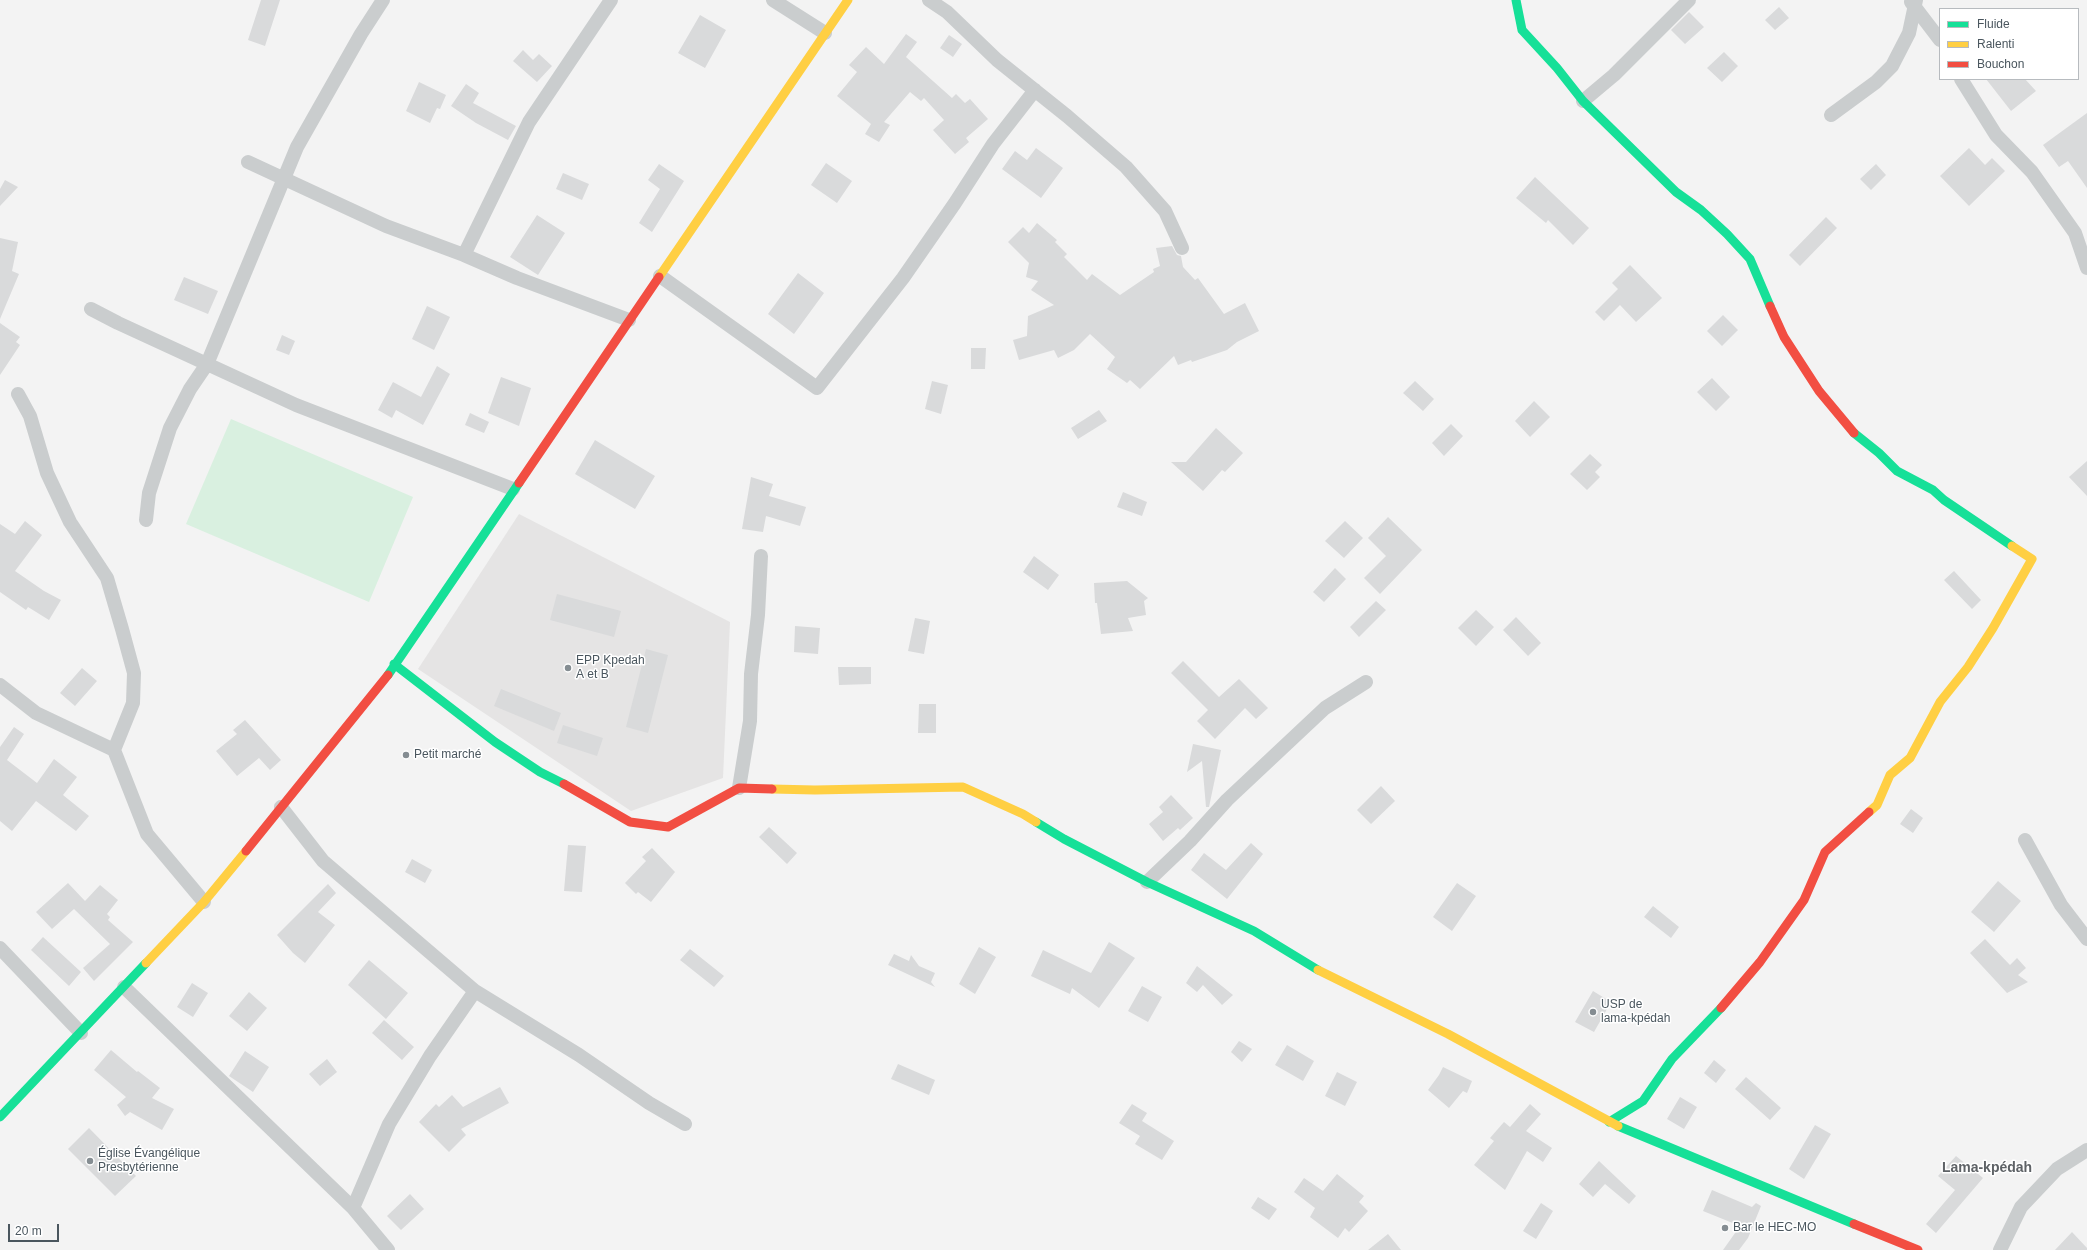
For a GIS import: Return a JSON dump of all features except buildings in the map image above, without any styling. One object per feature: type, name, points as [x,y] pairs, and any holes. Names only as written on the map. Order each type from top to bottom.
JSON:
[{"type":"street","points":[[146,520],[149,493],[170,428],[190,389],[207,364],[241,278],[285,180],[297,148],[361,34],[384,0]]},
{"type":"street","points":[[464,255],[529,122],[611,0]]},
{"type":"street","points":[[773,0],[825,33]]},
{"type":"street","points":[[0,1117],[204,902],[378,688],[848,0]]},
{"type":"street","points":[[929,0],[947,12],[997,60],[1126,167],[1165,211],[1182,248]]},
{"type":"street","points":[[1516,0],[1522,30],[1557,68],[1583,101],[1676,192],[1701,210],[1727,234],[1750,260],[1784,337],[1820,391],[1858,437],[1879,453],[1897,471],[1933,490],[1944,500],[2032,559],[1993,628],[1968,667],[1940,702],[1910,758],[1890,775],[1877,805],[1825,852],[1804,900],[1760,962],[1716,1013],[1672,1059],[1643,1101],[1609,1122]]},
{"type":"street","points":[[1583,101],[1614,75],[1643,44],[1689,0]]},
{"type":"street","points":[[1913,2],[1939,39]]},
{"type":"street","points":[[1831,115],[1876,82],[1892,66],[1909,32],[1913,2]]},
{"type":"street","points":[[1962,80],[1996,135],[2032,172],[2075,233],[2087,268]]},
{"type":"street","points":[[660,276],[817,388],[903,278],[955,203],[993,144],[1035,90]]},
{"type":"street","points":[[248,162],[386,226],[464,255],[517,278],[629,320]]},
{"type":"street","points":[[91,308],[118,323],[296,405],[513,489]]},
{"type":"street","points":[[18,394],[30,416],[47,473],[70,522],[106,578],[134,673],[133,703],[114,750]]},
{"type":"street","points":[[739,788],[750,721],[751,674],[758,615],[761,556]]},
{"type":"street","points":[[394,664],[494,742],[540,772],[576,790],[630,822],[668,826],[739,788],[815,790],[963,787],[1023,814],[1064,839],[1147,882],[1254,931],[1314,968],[1448,1034],[1609,1122],[1918,1250]]},
{"type":"street","points":[[1147,882],[1190,841],[1227,800],[1325,708],[1366,682]]},
{"type":"street","points":[[0,685],[36,713],[114,750],[147,834],[204,902]]},
{"type":"street","points":[[281,807],[323,861],[475,991],[579,1054],[649,1103],[685,1124]]},
{"type":"street","points":[[2025,840],[2061,905],[2087,939]]},
{"type":"street","points":[[0,948],[81,1033]]},
{"type":"street","points":[[124,987],[353,1208],[388,1250]]},
{"type":"street","points":[[353,1208],[389,1124],[430,1056],[475,991]]},
{"type":"street","points":[[2000,1250],[2021,1207],[2057,1169],[2087,1150]]},
{"type":"shaded area","points":[[519,514],[730,622],[723,778],[631,811],[418,669]]},
{"type":"green space","points":[[231,419],[413,497],[369,602],[186,524]]},
{"type":"traffic: fast","points":[[1516,0],[1522,30],[1557,68],[1583,101],[1676,192],[1701,210],[1727,234],[1750,259],[1770,306]]},
{"type":"traffic: fast","points":[[1854,433],[1879,453],[1897,471],[1933,490],[1944,500],[2012,546]]},
{"type":"traffic: fast","points":[[388,675],[519,483]]},
{"type":"traffic: fast","points":[[394,664],[495,742],[540,772],[564,784]]},
{"type":"traffic: fast","points":[[1036,822],[1064,839],[1147,882],[1254,931],[1318,970]]},
{"type":"traffic: fast","points":[[0,1117],[146,963]]},
{"type":"traffic: fast","points":[[1609,1122],[1643,1101],[1672,1059],[1721,1008]]},
{"type":"traffic: fast","points":[[1618,1126],[1854,1224]]},
{"type":"traffic: slow","points":[[659,277],[848,0]]},
{"type":"traffic: slow","points":[[1869,812],[1877,805],[1890,775],[1910,758],[1940,702],[1968,667],[1993,628],[2032,559],[2012,546]]},
{"type":"traffic: slow","points":[[772,789],[815,790],[963,787],[1023,814],[1036,822]]},
{"type":"traffic: slow","points":[[146,963],[204,902],[246,851]]},
{"type":"traffic: slow","points":[[1318,970],[1448,1034],[1618,1126]]},
{"type":"traffic: jam","points":[[519,483],[659,277]]},
{"type":"traffic: jam","points":[[1770,306],[1784,337],[1819,391],[1854,433]]},
{"type":"traffic: jam","points":[[246,851],[388,675]]},
{"type":"traffic: jam","points":[[564,784],[630,822],[668,827],[739,788],[772,789]]},
{"type":"traffic: jam","points":[[1721,1008],[1760,962],[1804,900],[1825,852],[1869,812]]},
{"type":"traffic: jam","points":[[1854,1224],[1918,1250]]},
{"type":"place","name":"EPP Kpedah A et B","points":[[568,668]]},
{"type":"place","name":"Petit marché","points":[[406,755]]},
{"type":"place","name":"USP de lama-kpédah","points":[[1593,1012]]},
{"type":"place","name":"Église Évangélique Presbytérienne","points":[[90,1161]]},
{"type":"place","name":"Bar le HEC-MO","points":[[1725,1228]]},
{"type":"district","name":"Lama-kpédah","points":[[1987,1168]]}]
